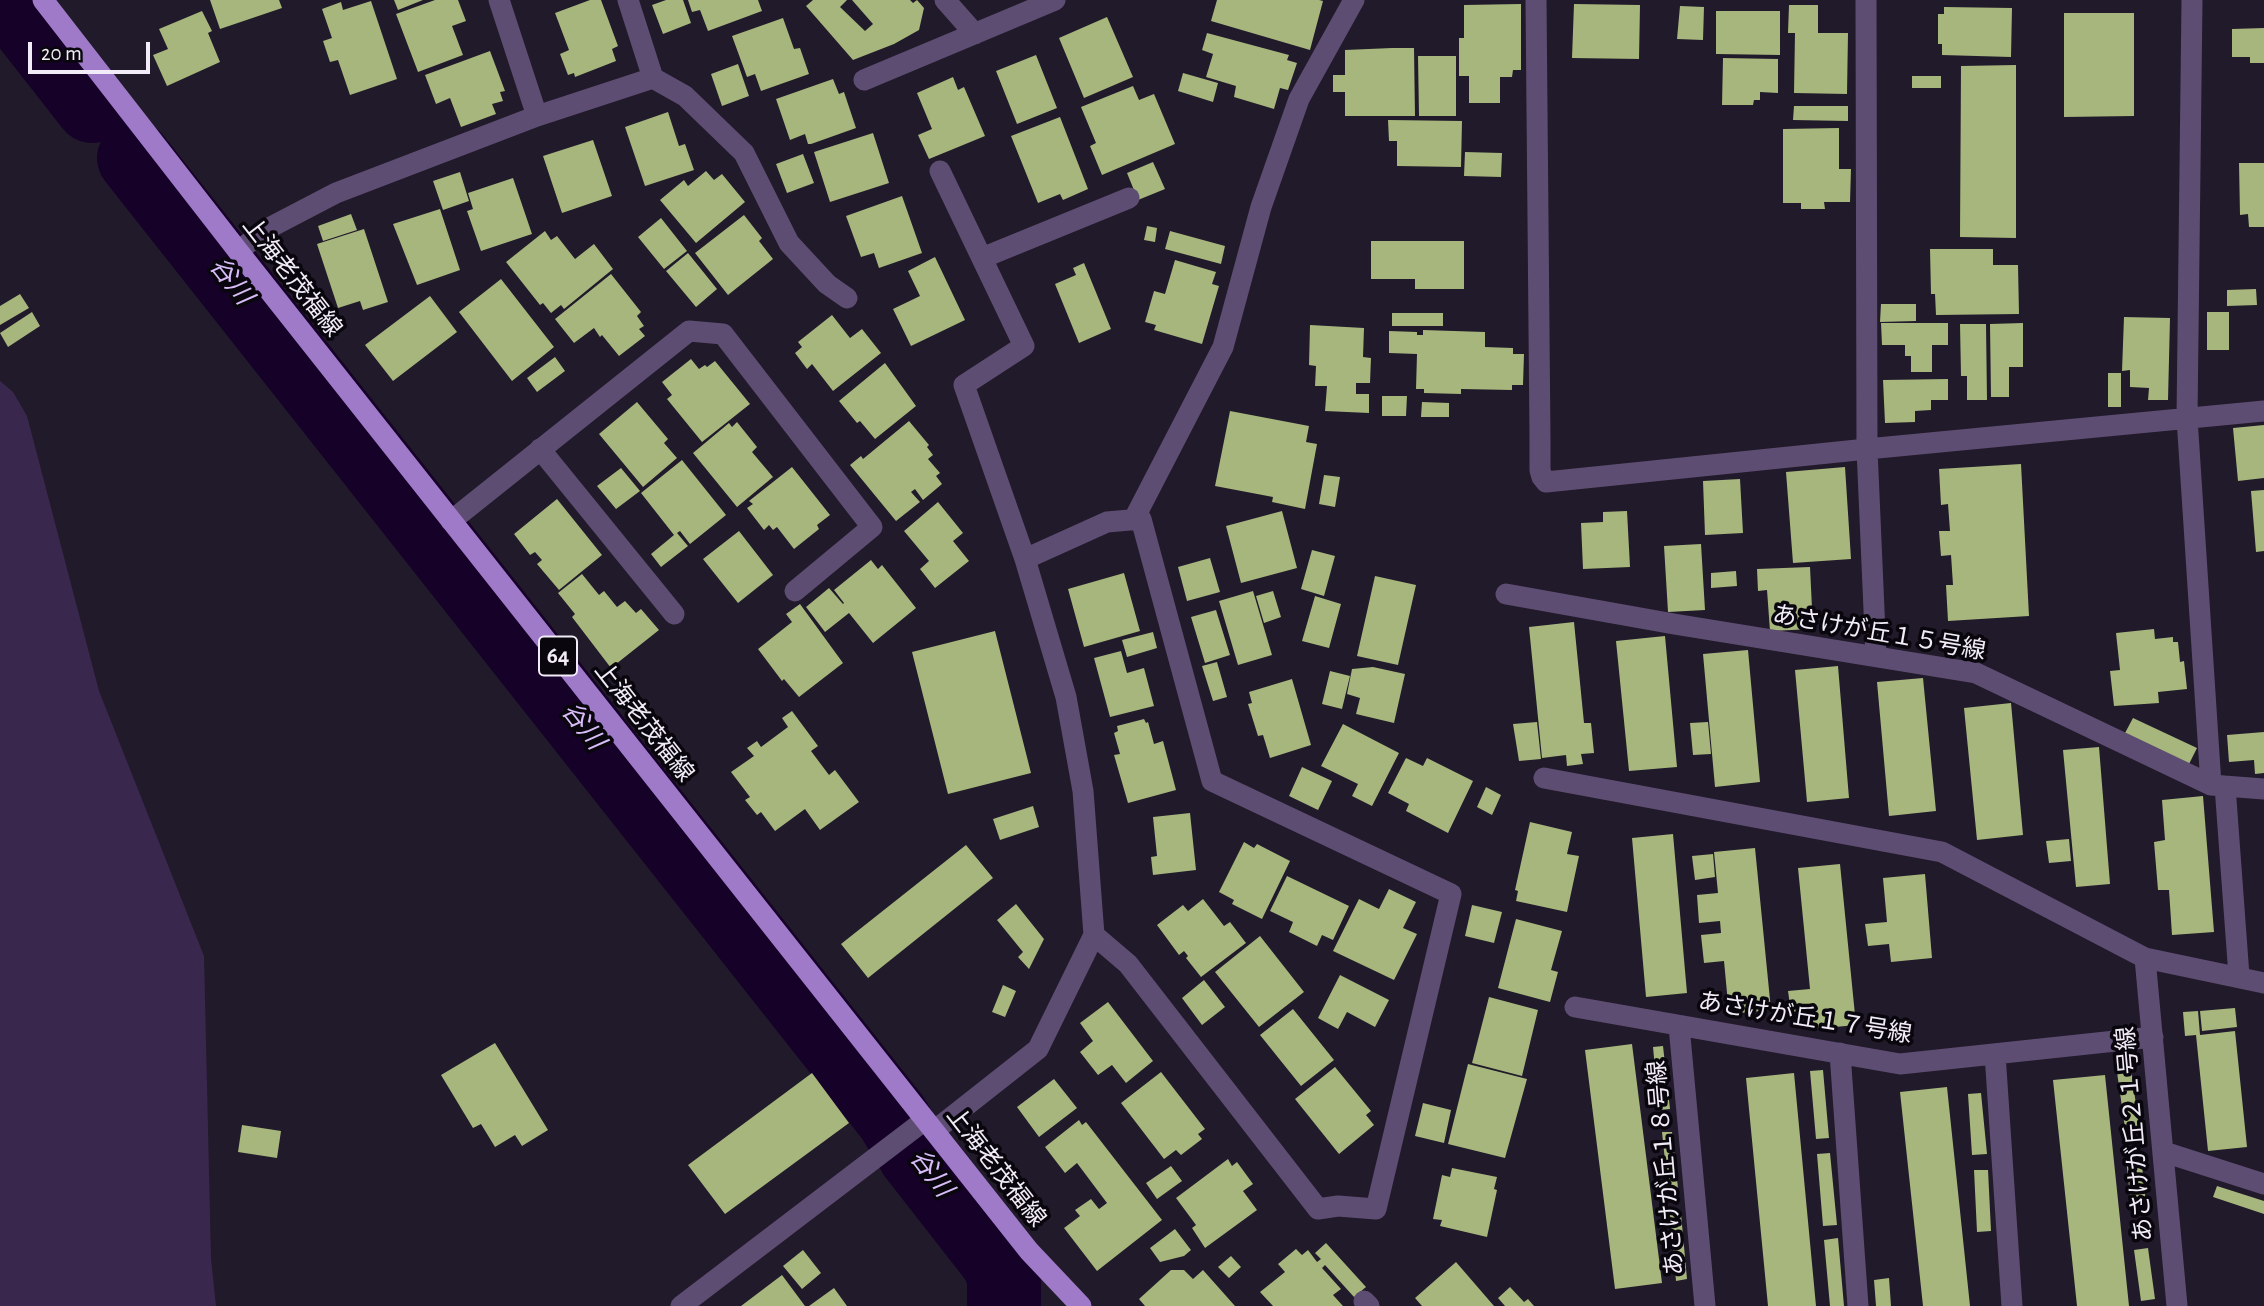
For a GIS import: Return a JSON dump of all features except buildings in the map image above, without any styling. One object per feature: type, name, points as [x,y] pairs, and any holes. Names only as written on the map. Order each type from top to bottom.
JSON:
[{"type":"main road","name":"上海老茂福線","points":[[43,0],[925,1127],[1029,1251],[1081,1306]]},
{"type":"street","points":[[499,0],[537,116]]},
{"type":"street","points":[[628,0],[653,78],[685,96],[744,153],[789,243],[827,284],[847,298]]},
{"type":"street","points":[[945,0],[975,34]]},
{"type":"street","points":[[864,80],[1055,0]]},
{"type":"street","points":[[1134,519],[1223,347],[1261,207],[1299,99],[1354,0]]},
{"type":"street","points":[[1536,0],[1542,477],[1546,482],[2264,411]]},
{"type":"street","points":[[1866,0],[1867,449],[1876,656]]},
{"type":"street","points":[[2192,0],[2187,418],[2218,786],[2239,976]]},
{"type":"street","points":[[238,251],[267,229],[336,193],[537,116],[653,78]]},
{"type":"street","points":[[681,1306],[896,1143],[925,1127],[1038,1049],[1094,935],[1083,791],[1066,697],[1025,559],[964,385],[1024,346],[940,171]]},
{"type":"street","points":[[982,258],[1129,198]]},
{"type":"street","points":[[451,521],[689,331],[723,334],[872,527],[795,591]]},
{"type":"street","points":[[540,449],[674,614]]},
{"type":"street","points":[[1025,559],[1107,523],[1141,519],[1212,781],[1451,894],[1376,1209],[1338,1206],[1318,1209],[1128,964],[1094,935]]},
{"type":"street","name":"あさけが丘１５号線","points":[[1506,594],[1976,673],[2218,786],[2264,789]]},
{"type":"street","points":[[1544,778],[1942,852],[2145,958],[2264,983]]},
{"type":"street","name":"あさけが丘２１号線","points":[[2145,958],[2177,1306]]},
{"type":"street","name":"あさけが丘１７号線","points":[[1575,1007],[1900,1065],[2153,1037]]},
{"type":"street","name":"あさけが丘１８号線","points":[[1679,1026],[1705,1306]]},
{"type":"street","points":[[1840,1054],[1858,1306]]},
{"type":"street","points":[[1995,1054],[2012,1306]]},
{"type":"street","points":[[2164,1152],[2264,1184]]},
{"type":"shaded area","points":[[0,381],[13,392],[27,416],[99,691],[204,956],[211,1259],[216,1306],[0,1306]]},
{"type":"waterway","name":"谷川","points":[[9,0],[92,106]]},
{"type":"waterway","name":"谷川","points":[[134,158],[893,1118],[915,1155],[997,1260],[1004,1276],[1004,1306]]}]
